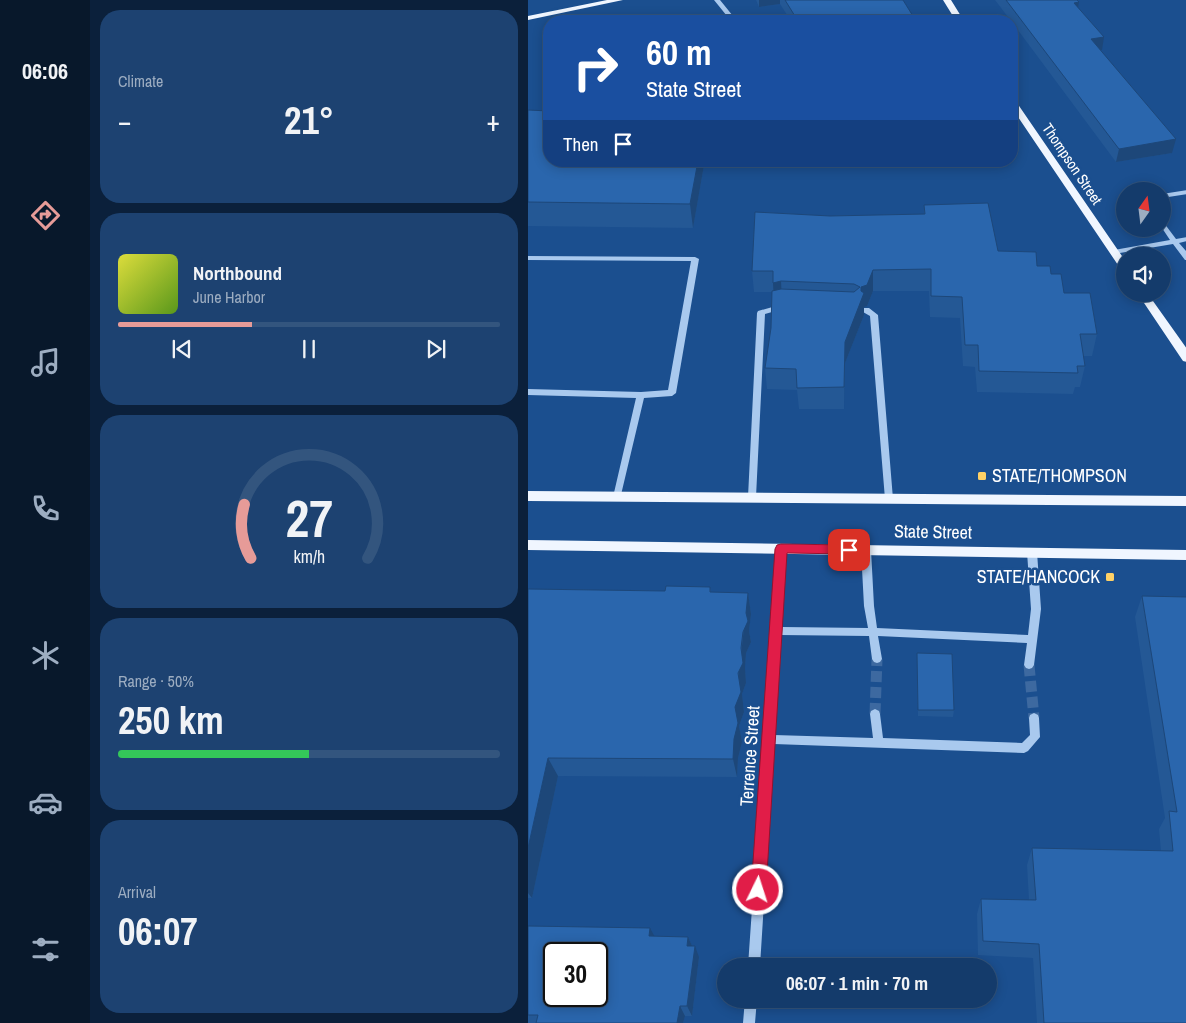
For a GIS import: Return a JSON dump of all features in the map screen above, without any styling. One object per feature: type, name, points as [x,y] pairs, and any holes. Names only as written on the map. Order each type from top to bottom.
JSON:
[{"type":"main road","points":[[543,15],[619,0]]},
{"type":"main road","points":[[947,0],[956,15]]},
{"type":"main road","points":[[528,18],[543,15]]},
{"type":"main road","name":"Thompson Street","points":[[1018,111],[1116,255]]},
{"type":"main road","points":[[1149,302],[1186,358]]},
{"type":"main road","name":"State Street","points":[[528,496],[1186,500]]},
{"type":"main road","name":"State Street","points":[[528,545],[1186,555]]},
{"type":"street","points":[[718,0],[729,15]]},
{"type":"street","points":[[1171,194],[1186,192]]},
{"type":"street","points":[[1171,236],[1186,258]]},
{"type":"street","points":[[1114,252],[1186,239]]},
{"type":"street","points":[[528,258],[694,259],[672,393],[641,395],[528,392]]},
{"type":"street","points":[[752,497],[762,313],[782,306],[791,306]]},
{"type":"street","points":[[866,310],[874,314],[889,499]]},
{"type":"street","points":[[617,497],[641,395]]},
{"type":"street","name":"Terrence Street","points":[[754,958],[781,549]]},
{"type":"street","points":[[866,550],[869,606],[877,660]]},
{"type":"street","points":[[1029,665],[1036,609],[1032,552]]},
{"type":"street","points":[[775,631],[873,632],[1032,639]]},
{"type":"street","points":[[875,714],[879,743]]},
{"type":"street","points":[[768,739],[1024,748],[1036,737],[1034,718]]},
{"type":"street","points":[[750,1023],[751,1008]]},
{"type":"building","points":[[785,0],[903,0],[912,15],[794,15]]},
{"type":"building","points":[[1006,0],[1077,0],[1079,2],[1074,3],[1104,37],[1091,39],[1176,139],[1119,149]]},
{"type":"building","points":[[528,110],[543,111],[543,167],[697,167],[690,204],[528,202]]},
{"type":"building","points":[[988,203],[998,251],[1036,252],[1037,266],[1050,266],[1051,274],[1061,274],[1064,293],[1090,293],[1097,334],[1080,334],[1085,366],[1077,366],[1078,373],[979,371],[978,345],[965,345],[962,297],[931,296],[931,269],[873,270],[867,285],[861,287],[861,291],[864,293],[845,342],[844,387],[797,388],[796,369],[765,368],[771,328],[772,291],[781,289],[854,292],[860,287],[854,284],[781,281],[773,283],[773,271],[752,271],[755,212],[830,216],[925,214],[924,205]]},
{"type":"building","points":[[666,586],[710,587],[710,592],[748,593],[746,613],[748,621],[743,632],[741,648],[743,663],[738,673],[741,692],[735,707],[738,723],[734,739],[733,759],[548,758],[528,848],[528,589],[665,591]]},
{"type":"building","points":[[1142,596],[1187,597],[1187,1023],[1044,1023],[1039,944],[983,941],[981,899],[1036,900],[1032,848],[1173,851],[1169,811],[1177,812]]},
{"type":"building","points":[[917,653],[952,654],[954,710],[918,710]]},
{"type":"building","points":[[528,926],[650,928],[649,936],[688,937],[687,946],[695,946],[687,1006],[680,1006],[677,1023],[536,1023],[538,1015],[528,1015]]},
{"type":"tunnel","points":[[875,714],[877,659]]},
{"type":"tunnel","points":[[1029,665],[1034,718]]},
{"type":"place","name":"STATE/THOMPSON","points":[[982,476]]},
{"type":"place","name":"STATE/HANCOCK","points":[[1110,577]]},
{"type":"route","points":[[758,890],[781,549],[849,550]]}]
